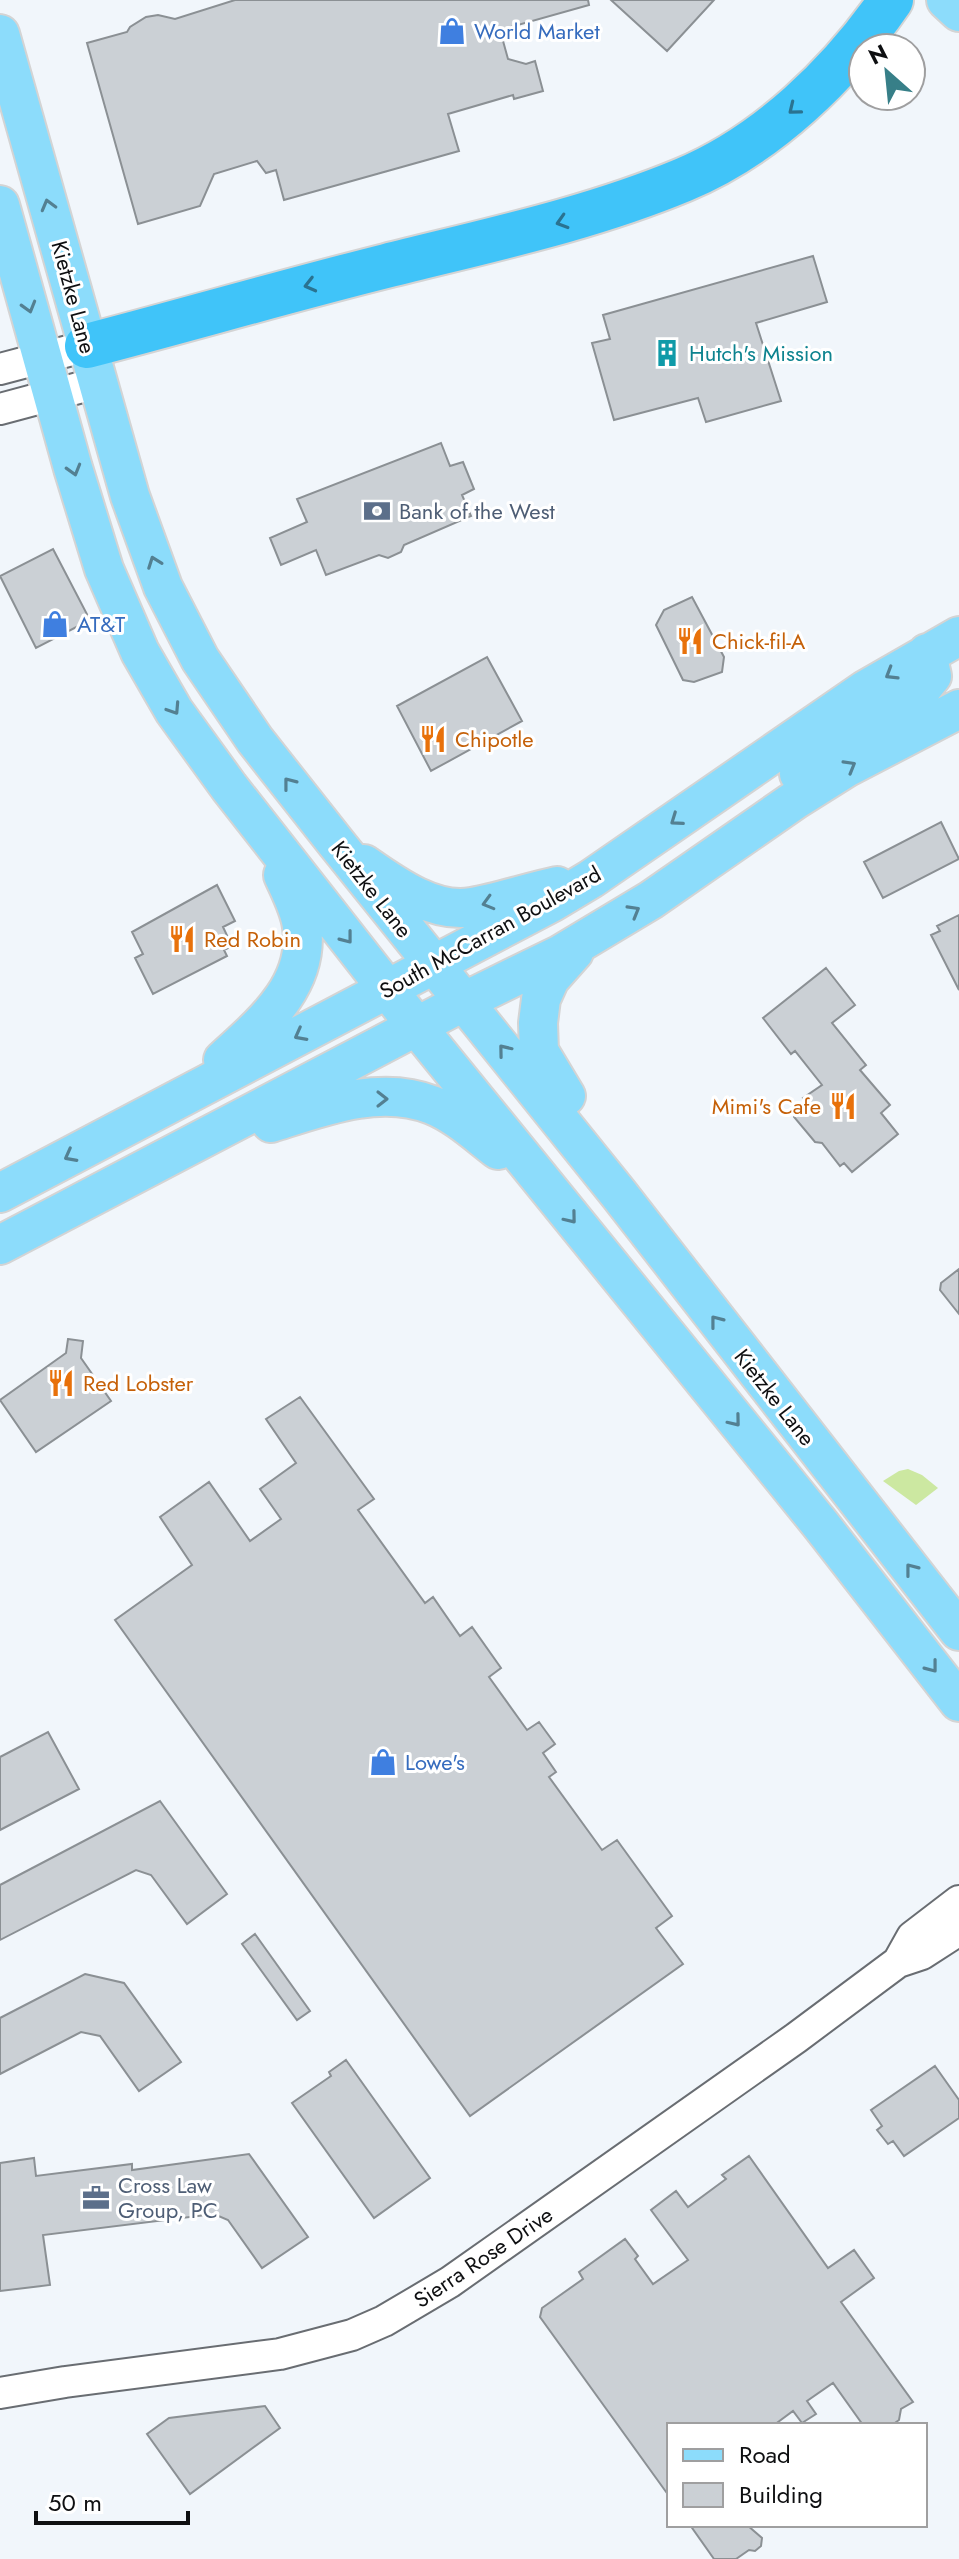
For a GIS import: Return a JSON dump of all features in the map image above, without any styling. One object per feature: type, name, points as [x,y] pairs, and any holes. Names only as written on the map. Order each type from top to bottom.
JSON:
[{"type":"highway","points":[[92,364],[257,299],[558,224],[684,180],[727,156],[801,104],[850,55],[891,0]]},
{"type":"main road","points":[[946,0],[959,12]]},
{"type":"main road","name":"Kietzke Lane","points":[[0,34],[130,496],[163,587],[181,624],[227,701],[432,965],[465,1001],[618,1193],[959,1631]]},
{"type":"main road","name":"Kietzke Lane","points":[[0,205],[88,519],[121,614],[174,711],[229,787],[417,1027],[821,1525],[959,1702]]},
{"type":"main road","points":[[782,809],[803,766],[923,687],[932,676],[943,645]]},
{"type":"main road","name":"South McCarran Boulevard","points":[[0,1193],[504,930],[591,879],[865,690],[943,645]]},
{"type":"main road","points":[[0,1245],[465,1001],[550,960],[688,876],[846,768],[959,709]]},
{"type":"main road","points":[[185,1096],[262,1025],[281,1003],[292,984],[303,946],[296,904],[277,861],[229,787]]},
{"type":"main road","points":[[337,844],[382,877],[413,895],[439,905],[470,908],[591,879]]},
{"type":"main road","points":[[585,940],[550,979],[541,999],[539,1051],[575,1108],[618,1193]]},
{"type":"main road","points":[[148,1168],[249,1130],[351,1098],[411,1099],[458,1119],[544,1185]]},
{"type":"street","points":[[0,369],[43,357],[92,364]]},
{"type":"street","points":[[0,409],[53,395],[92,364]]},
{"type":"street","name":"Sierra Rose Drive","points":[[898,1962],[912,1937],[959,1901]]},
{"type":"street","name":"Sierra Rose Drive","points":[[0,2393],[53,2383],[280,2354],[352,2335],[384,2321],[450,2282],[817,2024],[898,1962],[922,1954],[959,1930]]},
{"type":"green space","points":[[908,1469],[922,1475],[938,1488],[916,1505],[883,1481]]},
{"type":"building","points":[[235,0],[588,0],[589,5],[500,30],[508,59],[526,64],[535,61],[543,91],[514,99],[513,95],[448,114],[459,151],[284,200],[276,170],[266,173],[257,161],[214,174],[200,206],[138,224],[87,43],[127,32],[146,17],[158,15],[175,19]]},
{"type":"building","points":[[611,0],[714,0],[667,51]]},
{"type":"building","name":"Hutch's Mission","points":[[813,256],[827,302],[756,323],[781,401],[706,422],[698,398],[614,420],[592,343],[610,339],[603,315]]},
{"type":"building","points":[[441,443],[450,466],[463,462],[474,489],[462,495],[471,516],[404,545],[401,552],[388,558],[379,555],[326,575],[316,550],[281,565],[270,538],[307,522],[297,499]]},
{"type":"building","points":[[53,549],[90,620],[36,648],[0,576]]},
{"type":"building","name":"Chick-fil-A","points":[[692,597],[724,657],[722,672],[694,682],[683,680],[656,625],[664,610]]},
{"type":"building","points":[[487,657],[522,721],[431,771],[397,706]]},
{"type":"building","points":[[941,822],[959,859],[883,898],[864,862]]},
{"type":"building","name":"Red Robin","points":[[217,885],[235,921],[223,927],[232,946],[224,950],[227,956],[153,994],[135,958],[143,954],[132,932]]},
{"type":"building","points":[[959,915],[959,990],[931,935],[940,931],[937,926]]},
{"type":"building","points":[[826,968],[855,1005],[832,1023],[866,1065],[860,1070],[890,1105],[881,1113],[898,1134],[852,1172],[844,1163],[840,1166],[822,1143],[815,1142],[794,1117],[794,1108],[806,1102],[803,1098],[822,1085],[795,1051],[791,1054],[763,1018]]},
{"type":"building","points":[[959,1269],[959,1314],[940,1290],[941,1283]]},
{"type":"building","name":"Red Lobster","points":[[68,1339],[83,1341],[81,1358],[111,1401],[36,1452],[0,1400],[66,1353]]},
{"type":"building","name":"Lowe's","points":[[300,1397],[374,1499],[358,1510],[425,1603],[433,1597],[460,1636],[472,1627],[501,1668],[489,1677],[527,1730],[539,1722],[555,1744],[543,1753],[556,1772],[549,1777],[602,1850],[617,1840],[672,1916],[656,1928],[683,1964],[470,2116],[115,1620],[192,1565],[160,1517],[209,1482],[250,1541],[281,1519],[260,1489],[296,1463],[266,1419]]},
{"type":"building","points":[[48,1732],[79,1789],[0,1830],[0,1757]]},
{"type":"building","points":[[160,1801],[227,1894],[187,1924],[151,1875],[136,1870],[0,1940],[0,1885]]},
{"type":"building","points":[[255,1934],[310,2011],[297,2020],[242,1944]]},
{"type":"building","points":[[85,1974],[124,1983],[181,2062],[139,2091],[100,2036],[81,2032],[0,2074],[0,2018]]},
{"type":"building","points":[[346,2060],[430,2178],[374,2218],[292,2103],[331,2076],[329,2072]]},
{"type":"building","points":[[935,2066],[959,2100],[959,2118],[904,2156],[893,2141],[888,2144],[877,2130],[882,2126],[871,2110]]},
{"type":"building","points":[[249,2154],[308,2237],[262,2268],[228,2220],[214,2214],[43,2235],[50,2285],[0,2291],[0,2163],[34,2158],[36,2176],[132,2164],[132,2170]]},
{"type":"building","points":[[749,2156],[828,2268],[854,2250],[874,2278],[841,2302],[913,2402],[901,2409],[899,2420],[895,2423],[862,2423],[833,2383],[807,2401],[816,2414],[802,2423],[793,2411],[777,2423],[667,2423],[667,2493],[540,2317],[542,2308],[583,2279],[579,2272],[625,2239],[653,2284],[688,2260],[651,2210],[676,2191],[688,2207],[726,2179],[722,2175]]},
{"type":"building","points":[[265,2406],[280,2428],[190,2494],[147,2434],[169,2418]]},
{"type":"building","points":[[691,2527],[749,2527],[762,2538],[761,2546],[755,2551],[749,2550],[736,2559],[714,2559]]},
{"type":"place","name":"World Market","points":[[452,31]]},
{"type":"place","name":"Hutch's Mission","points":[[667,353]]},
{"type":"place","name":"Bank of the West","points":[[377,511]]},
{"type":"place","name":"AT&T","points":[[55,624]]},
{"type":"place","name":"Chick-fil-A","points":[[690,641]]},
{"type":"place","name":"Chipotle","points":[[433,739]]},
{"type":"place","name":"Red Robin","points":[[182,939]]},
{"type":"place","name":"Mimi's Cafe","points":[[843,1106]]},
{"type":"place","name":"Red Lobster","points":[[61,1383]]},
{"type":"place","name":"Lowe's","points":[[383,1762]]},
{"type":"place","name":"Cross Law Group, PC","points":[[96,2198]]}]
